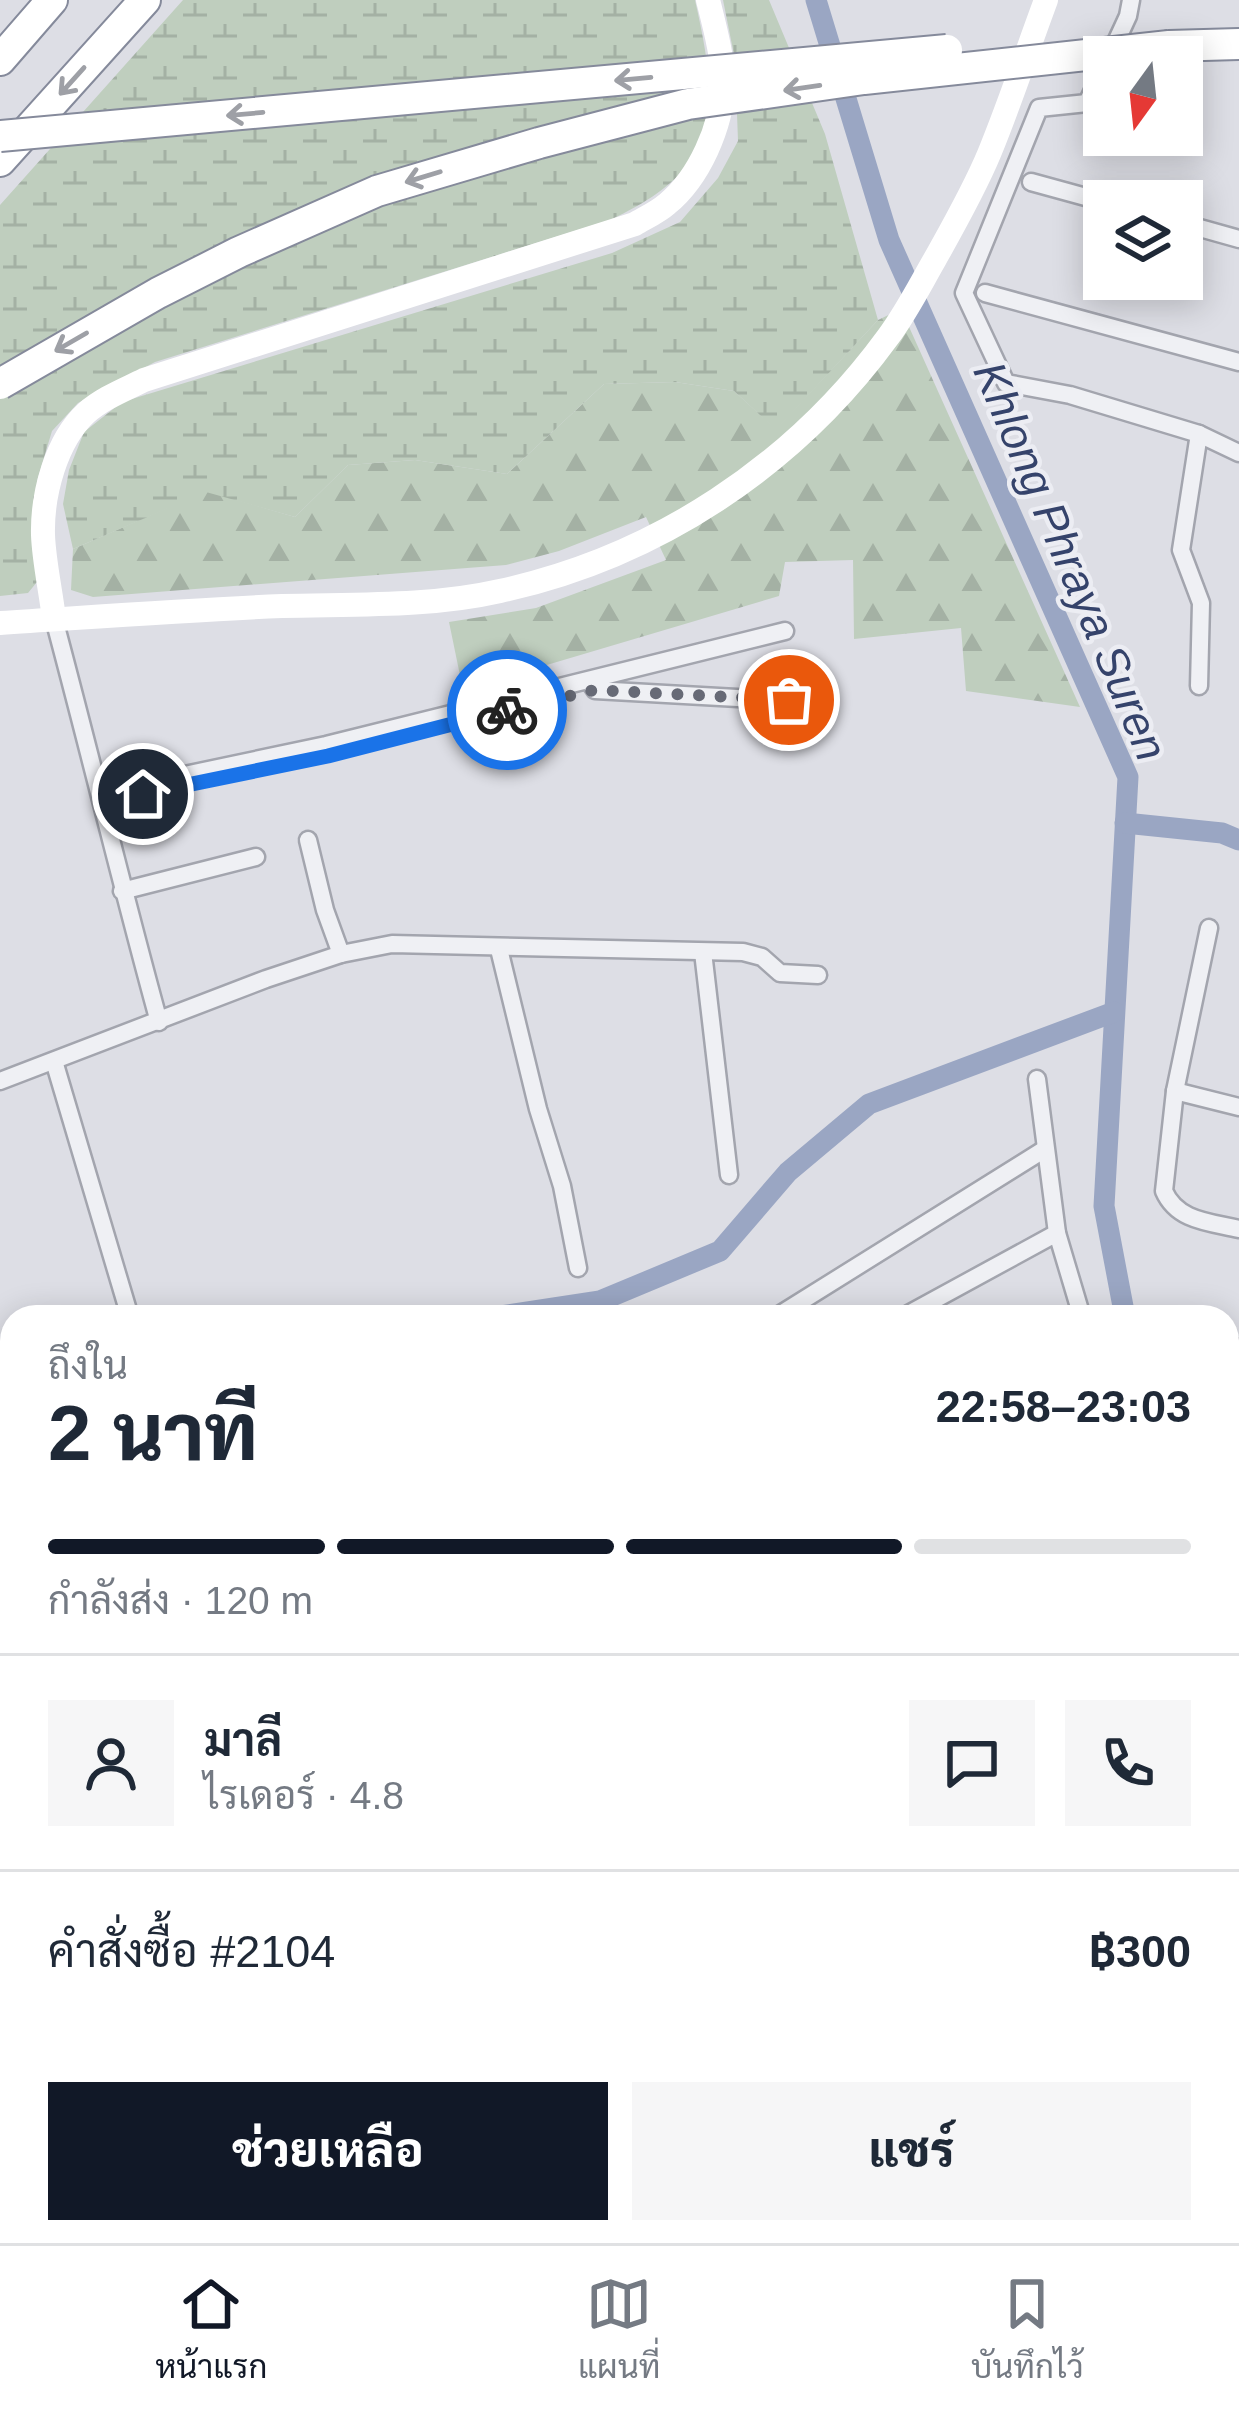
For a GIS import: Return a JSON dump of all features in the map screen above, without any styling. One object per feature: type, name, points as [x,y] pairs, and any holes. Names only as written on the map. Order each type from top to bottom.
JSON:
[{"type":"highway","points":[[0,60],[52,0]]},
{"type":"highway","points":[[0,161],[145,0]]},
{"type":"highway","points":[[1203,45],[1239,44]]},
{"type":"highway","points":[[0,136],[890,54],[1083,47]]},
{"type":"highway","points":[[0,384],[238,252],[376,191],[538,142],[688,104],[1083,55]]},
{"type":"main road","points":[[54,619],[43,533],[51,476],[58,455],[85,414],[144,380],[635,224],[668,203],[689,181],[718,118],[724,83],[708,0]]},
{"type":"main road","points":[[0,623],[431,601],[499,592],[616,556],[716,502],[795,441],[892,333],[952,230],[988,156],[1046,0]]},
{"type":"street","points":[[1119,36],[1131,0]]},
{"type":"street","points":[[1083,103],[1040,108],[964,292],[1006,383],[1070,395],[1198,434],[1239,453]]},
{"type":"street","points":[[1031,182],[1083,196]]},
{"type":"street","points":[[1203,229],[1239,239]]},
{"type":"street","points":[[985,293],[1239,362]]},
{"type":"street","points":[[1198,434],[1181,550],[1201,603],[1199,686]]},
{"type":"street","points":[[54,619],[159,1022]]},
{"type":"street","points":[[102,798],[328,756],[785,631]]},
{"type":"street","points":[[594,683],[789,700]]},
{"type":"street","points":[[308,840],[341,954]]},
{"type":"street","points":[[122,891],[256,857]]},
{"type":"street","points":[[1209,928],[1175,1091],[1164,1190],[1171,1206],[1187,1216],[1239,1229]]},
{"type":"street","points":[[0,1081],[266,979],[341,954],[392,944],[743,952],[762,957],[780,974],[818,975]]},
{"type":"street","points":[[499,949],[562,1186],[578,1268]]},
{"type":"street","points":[[703,952],[730,1175]]},
{"type":"street","points":[[54,1061],[126,1305]]},
{"type":"street","points":[[1037,1079],[1057,1233],[1078,1305]]},
{"type":"street","points":[[1175,1091],[1239,1107]]},
{"type":"street","points":[[795,1305],[1045,1149]]},
{"type":"street","points":[[926,1305],[1057,1233]]},
{"type":"green space","points":[[183,0],[695,0],[708,74],[704,132],[693,157],[674,179],[610,220],[155,362],[78,403],[52,431],[37,481],[37,582],[28,593],[0,596],[0,205]]},
{"type":"green space","points":[[723,0],[769,0],[825,134],[878,320],[776,430],[734,391],[675,382],[604,384],[507,474],[415,460],[348,465],[295,517],[206,492],[73,549],[63,504],[69,470],[84,432],[122,402],[612,253],[680,222],[718,178],[738,141],[735,60]]},
{"type":"green space","points":[[901,309],[1080,707],[966,691],[961,628],[854,639],[853,560],[785,562],[779,596],[463,690],[449,622],[536,608],[666,560],[646,517],[559,551],[506,565],[93,597],[71,590],[73,549],[206,491],[295,517],[348,465],[415,460],[507,474],[604,384],[675,382],[734,391],[776,429],[878,320]]},
{"type":"waterway","name":"Khlong Phraya Suren","points":[[816,0],[889,240],[1128,777],[1104,1206],[1123,1305]]},
{"type":"waterway","points":[[1125,823],[1222,833],[1239,840]]},
{"type":"waterway","points":[[574,1305],[600,1301],[720,1251],[788,1172],[869,1104],[1114,1012]]},
{"type":"way so far","points":[[507,710],[595,690],[789,700]]},
{"type":"route","points":[[143,794],[328,756],[507,710]]}]
